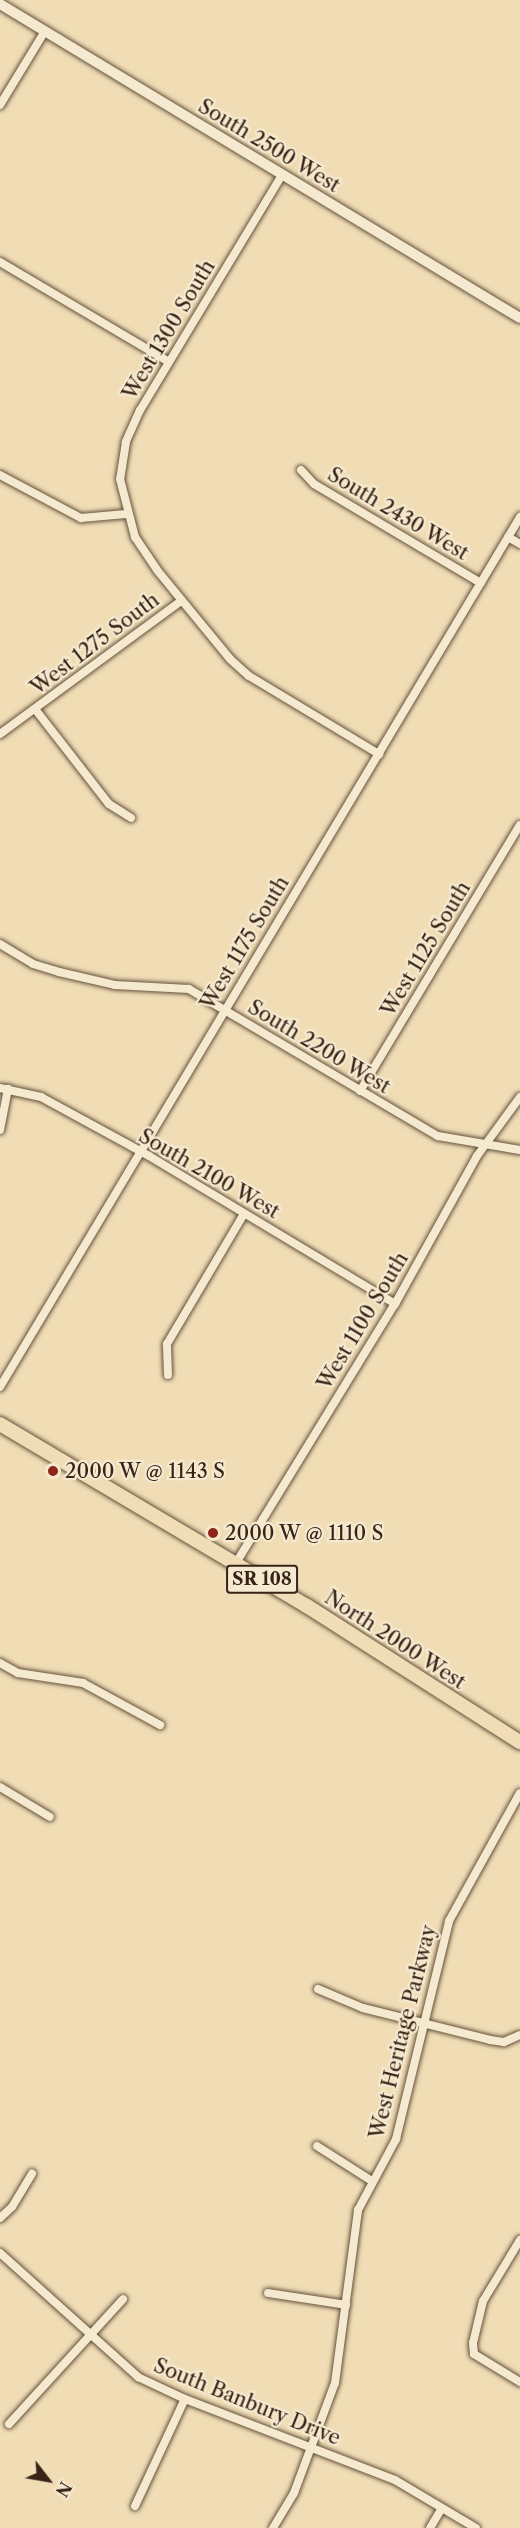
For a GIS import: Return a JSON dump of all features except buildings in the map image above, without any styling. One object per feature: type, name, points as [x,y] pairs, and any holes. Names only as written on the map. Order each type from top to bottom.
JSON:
[{"type":"main road","name":"North 2000 West","points":[[0,1424],[236,1563],[520,1742]]},
{"type":"street","name":"South 2500 West","points":[[0,4],[520,318]]},
{"type":"street","points":[[0,105],[45,31]]},
{"type":"street","name":"West 1300 South","points":[[282,175],[140,410],[126,442],[120,479],[126,514],[135,537],[181,601],[230,659],[249,676],[379,754]]},
{"type":"street","points":[[0,262],[169,362]]},
{"type":"street","name":"South 2430 West","points":[[301,470],[314,484],[481,583]]},
{"type":"street","points":[[0,476],[81,518],[126,514]]},
{"type":"street","name":"West 1175 South","points":[[0,1387],[520,517]]},
{"type":"street","points":[[508,537],[520,544]]},
{"type":"street","name":"West 1275 South","points":[[0,734],[181,601]]},
{"type":"street","points":[[36,709],[109,804],[131,818]]},
{"type":"street","name":"West 1125 South","points":[[360,1091],[520,825]]},
{"type":"street","name":"South 2200 West","points":[[0,944],[33,964],[59,972],[115,985],[189,990],[438,1136],[520,1150]]},
{"type":"street","points":[[0,1130],[4,1089]]},
{"type":"street","name":"South 2100 West","points":[[4,1089],[40,1097],[141,1152],[395,1304]]},
{"type":"street","name":"West 1100 South","points":[[236,1563],[395,1304],[486,1143],[520,1097]]},
{"type":"street","points":[[168,1375],[167,1344],[244,1214]]},
{"type":"street","points":[[0,1663],[18,1673],[83,1683],[160,1725]]},
{"type":"street","points":[[0,1787],[50,1817]]},
{"type":"street","name":"West Heritage Parkway","points":[[273,2528],[294,2493],[335,2383],[358,2210],[396,2139],[423,2024],[457,1900],[520,1793]]},
{"type":"street","points":[[318,1989],[363,2008],[497,2042],[520,2035]]},
{"type":"street","points":[[317,2146],[372,2181]]},
{"type":"street","points":[[0,2218],[12,2207],[32,2174]]},
{"type":"street","points":[[520,2240],[483,2301],[474,2331],[474,2354],[520,2382]]},
{"type":"street","name":"South Banbury Drive","points":[[0,2253],[93,2334],[138,2377],[185,2399],[310,2445],[395,2480],[476,2528]]},
{"type":"street","points":[[268,2293],[346,2305]]},
{"type":"street","points":[[9,2424],[123,2299]]},
{"type":"street","points":[[135,2506],[185,2399]]},
{"type":"street","points":[[430,2528],[442,2508]]},
{"type":"place","name":"2000 W @ 1143 S","points":[[53,1471]]},
{"type":"place","name":"2000 W @ 1110 S","points":[[213,1533]]}]
